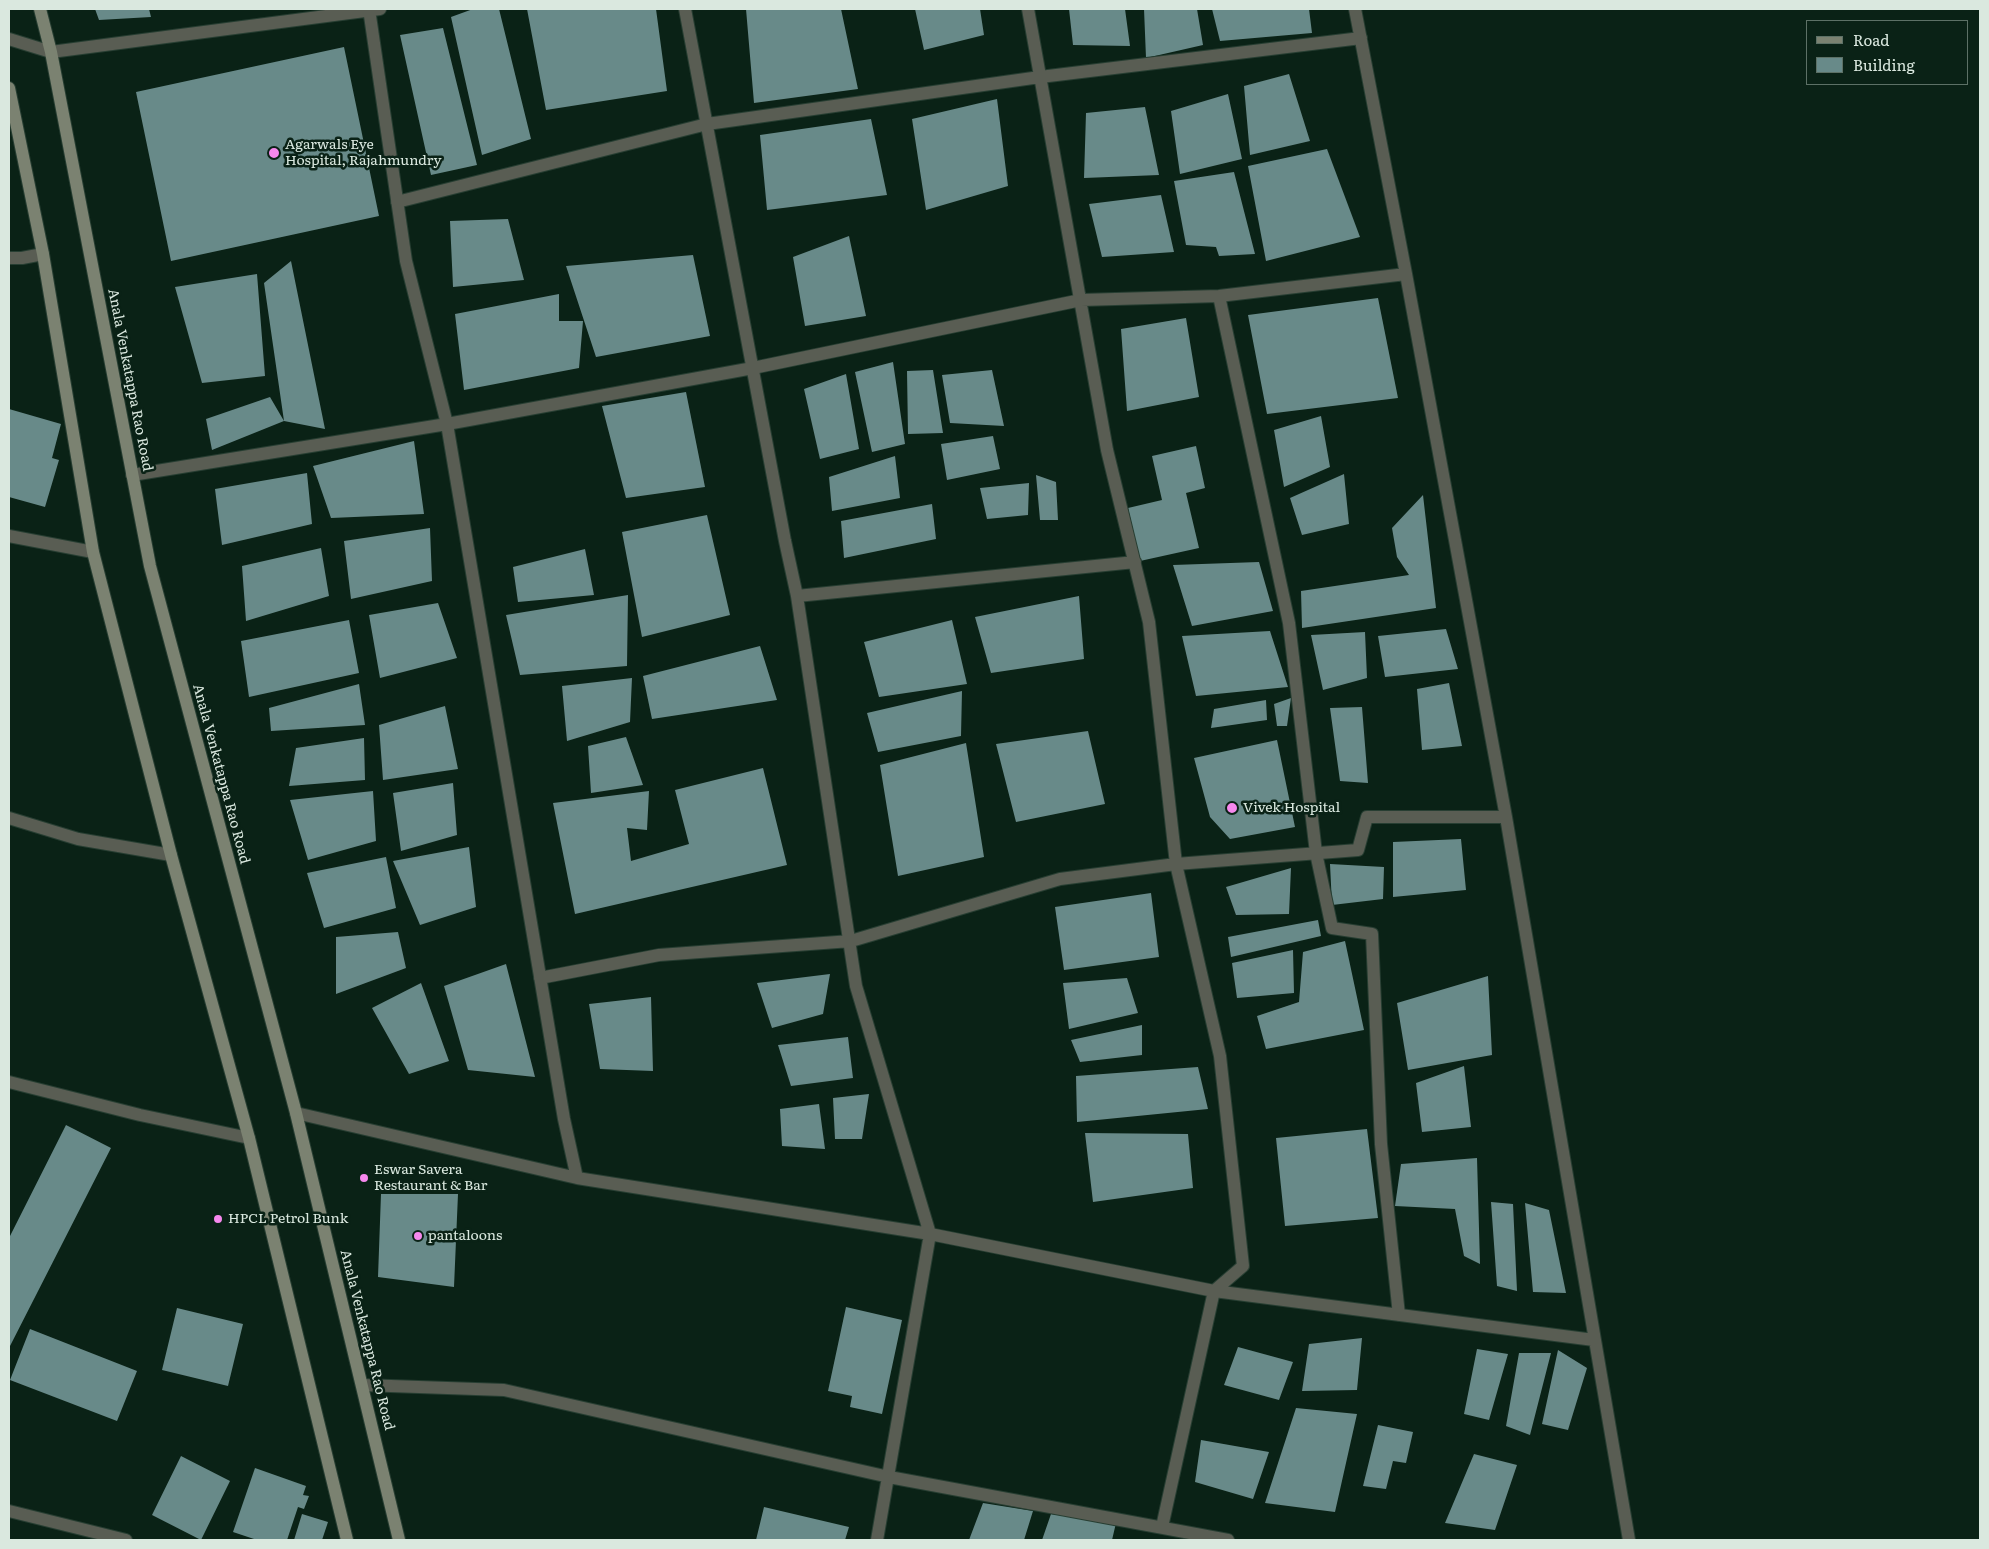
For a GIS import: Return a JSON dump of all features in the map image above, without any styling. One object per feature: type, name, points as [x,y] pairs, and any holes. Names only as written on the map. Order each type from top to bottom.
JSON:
[{"type":"main road","name":"Anala Venkatappa Rao Road","points":[[40,9],[51,52],[150,566],[296,1113],[399,1540]]},
{"type":"main road","points":[[9,88],[43,254],[93,552],[171,855],[249,1138],[347,1540]]},
{"type":"street","points":[[685,9],[797,596],[851,941],[856,986],[930,1234],[877,1540]]},
{"type":"street","points":[[1028,9],[1107,450],[1149,622],[1176,864],[1220,1056],[1243,1266],[1214,1291],[1162,1527]]},
{"type":"street","points":[[1355,9],[1506,816],[1629,1540]]},
{"type":"street","points":[[9,39],[51,52],[373,10],[406,261],[446,424],[564,1119],[576,1178]]},
{"type":"street","points":[[397,202],[707,124],[1040,77],[1361,38]]},
{"type":"street","points":[[9,258],[22,258],[43,254]]},
{"type":"street","points":[[132,475],[446,424],[753,368],[1080,300],[1220,296],[1406,274]]},
{"type":"street","points":[[1220,296],[1289,623],[1316,853],[1332,928],[1372,934],[1381,1144],[1399,1315]]},
{"type":"street","points":[[9,536],[93,552]]},
{"type":"street","points":[[797,596],[1135,562]]},
{"type":"street","points":[[540,978],[659,955],[851,941],[1060,879],[1176,864],[1358,850],[1367,817],[1506,816]]},
{"type":"street","points":[[9,818],[78,839],[171,855]]},
{"type":"street","points":[[9,1082],[140,1115],[249,1138]]},
{"type":"street","points":[[296,1113],[576,1178],[930,1234],[1214,1291],[1594,1340]]},
{"type":"street","points":[[362,1385],[504,1390],[889,1477],[1228,1540]]},
{"type":"street","points":[[9,1511],[126,1540]]},
{"type":"building","points":[[95,9],[149,9],[151,17],[99,20]]},
{"type":"building","points":[[473,9],[499,9],[531,139],[482,155],[451,17]]},
{"type":"building","points":[[527,9],[656,9],[667,91],[546,110]]},
{"type":"building","points":[[746,9],[841,9],[858,89],[754,103]]},
{"type":"building","points":[[915,9],[980,9],[984,35],[924,50]]},
{"type":"building","points":[[1069,9],[1125,9],[1130,46],[1073,45]]},
{"type":"building","points":[[1144,9],[1197,9],[1203,45],[1146,58]]},
{"type":"building","points":[[1212,9],[1309,9],[1312,33],[1220,41]]},
{"type":"building","points":[[443,28],[477,165],[431,175],[400,35]]},
{"type":"building","points":[[344,47],[379,216],[171,261],[136,92]]},
{"type":"building","points":[[1289,74],[1310,141],[1250,155],[1244,86]]},
{"type":"building","points":[[1228,94],[1242,159],[1180,174],[1171,111]]},
{"type":"building","points":[[997,99],[1008,186],[926,210],[912,119]]},
{"type":"building","points":[[1145,107],[1159,175],[1084,178],[1086,113]]},
{"type":"building","points":[[871,119],[887,195],[767,210],[760,135]]},
{"type":"building","points":[[1327,149],[1360,237],[1266,261],[1248,166]]},
{"type":"building","points":[[1234,172],[1255,254],[1219,256],[1216,247],[1186,245],[1174,181]]},
{"type":"building","points":[[1161,195],[1174,252],[1102,257],[1089,204]]},
{"type":"building","points":[[508,219],[524,280],[453,287],[450,221]]},
{"type":"building","points":[[849,236],[866,316],[805,326],[793,257]]},
{"type":"building","points":[[693,255],[710,336],[596,357],[566,266]]},
{"type":"building","points":[[291,261],[325,429],[284,421],[264,283]]},
{"type":"building","points":[[257,274],[265,376],[202,383],[175,287]]},
{"type":"building","points":[[559,294],[559,321],[583,321],[579,368],[464,390],[455,314]]},
{"type":"building","points":[[1378,298],[1398,398],[1267,414],[1248,315]]},
{"type":"building","points":[[1186,318],[1199,397],[1127,411],[1121,329]]},
{"type":"building","points":[[893,362],[905,444],[872,452],[855,372]]},
{"type":"building","points":[[933,370],[943,433],[908,434],[907,371]]},
{"type":"building","points":[[992,370],[1004,426],[950,423],[942,375]]},
{"type":"building","points":[[846,374],[859,449],[820,459],[804,389]]},
{"type":"building","points":[[686,392],[705,487],[626,498],[602,406]]},
{"type":"building","points":[[270,397],[284,421],[212,450],[206,419]]},
{"type":"building","points":[[9,409],[61,424],[52,458],[59,460],[45,507],[9,497]]},
{"type":"building","points":[[1321,416],[1330,467],[1284,487],[1274,430]]},
{"type":"building","points":[[993,436],[1000,469],[947,480],[941,444]]},
{"type":"building","points":[[414,441],[424,514],[331,518],[313,466]]},
{"type":"building","points":[[1196,446],[1205,488],[1186,493],[1199,548],[1140,561],[1128,508],[1162,500],[1152,456]]},
{"type":"building","points":[[895,456],[900,498],[832,511],[829,477]]},
{"type":"building","points":[[307,473],[312,524],[222,545],[215,489]]},
{"type":"building","points":[[1344,474],[1349,524],[1302,535],[1290,498]]},
{"type":"building","points":[[1036,475],[1056,482],[1058,520],[1040,520]]},
{"type":"building","points":[[1029,483],[1028,515],[987,519],[980,488]]},
{"type":"building","points":[[1423,495],[1436,608],[1302,628],[1301,591],[1409,575],[1397,557],[1392,528]]},
{"type":"building","points":[[932,504],[936,539],[844,558],[841,521]]},
{"type":"building","points":[[707,515],[730,615],[642,637],[622,532]]},
{"type":"building","points":[[430,528],[432,581],[351,599],[344,541]]},
{"type":"building","points":[[321,548],[329,596],[246,621],[242,566]]},
{"type":"building","points":[[585,549],[594,595],[518,602],[513,567]]},
{"type":"building","points":[[1259,562],[1273,611],[1192,626],[1173,565]]},
{"type":"building","points":[[628,595],[627,666],[520,675],[506,615]]},
{"type":"building","points":[[1079,596],[1084,659],[991,673],[975,617]]},
{"type":"building","points":[[438,603],[457,658],[380,678],[369,615]]},
{"type":"building","points":[[349,620],[359,673],[249,697],[241,641]]},
{"type":"building","points":[[952,620],[967,684],[879,697],[864,642]]},
{"type":"building","points":[[1446,629],[1458,669],[1385,677],[1378,636]]},
{"type":"building","points":[[1270,631],[1288,687],[1196,696],[1182,636]]},
{"type":"building","points":[[1365,632],[1367,678],[1323,690],[1311,635]]},
{"type":"building","points":[[760,646],[777,700],[652,719],[643,676]]},
{"type":"building","points":[[632,678],[630,722],[567,741],[562,686]]},
{"type":"building","points":[[1449,683],[1462,746],[1422,750],[1417,689]]},
{"type":"building","points":[[359,684],[365,725],[271,731],[269,708]]},
{"type":"building","points":[[962,691],[961,736],[878,752],[867,713]]},
{"type":"building","points":[[1291,698],[1287,726],[1277,726],[1274,704]]},
{"type":"building","points":[[1266,700],[1267,720],[1211,728],[1214,709]]},
{"type":"building","points":[[445,706],[458,769],[383,780],[379,725]]},
{"type":"building","points":[[1362,707],[1368,783],[1340,781],[1330,708]]},
{"type":"building","points":[[1088,731],[1105,804],[1016,822],[996,744]]},
{"type":"building","points":[[626,737],[643,785],[591,793],[588,746]]},
{"type":"building","points":[[364,738],[365,780],[289,786],[296,748]]},
{"type":"building","points":[[1277,740],[1295,827],[1230,839],[1210,817],[1194,758]]},
{"type":"building","points":[[966,743],[984,857],[898,876],[880,765]]},
{"type":"building","points":[[763,768],[787,865],[575,914],[553,803],[649,791],[647,830],[627,828],[631,861],[689,844],[675,790]]},
{"type":"building","points":[[453,783],[457,835],[401,851],[393,793]]},
{"type":"building","points":[[373,791],[376,841],[308,860],[290,800]]},
{"type":"building","points":[[1461,839],[1466,890],[1393,897],[1393,842]]},
{"type":"building","points":[[469,847],[476,907],[420,925],[393,861]]},
{"type":"building","points":[[386,857],[396,908],[324,928],[307,873]]},
{"type":"building","points":[[1330,864],[1384,867],[1383,899],[1332,905]]},
{"type":"building","points":[[1291,868],[1289,914],[1236,915],[1226,887]]},
{"type":"building","points":[[1151,893],[1159,957],[1064,970],[1055,907]]},
{"type":"building","points":[[1318,920],[1321,936],[1231,957],[1228,937]]},
{"type":"building","points":[[398,932],[406,968],[336,994],[336,937]]},
{"type":"building","points":[[1345,941],[1364,1030],[1266,1049],[1257,1016],[1299,1002],[1303,952]]},
{"type":"building","points":[[1293,950],[1294,993],[1237,998],[1232,963]]},
{"type":"building","points":[[506,964],[535,1077],[468,1070],[444,986]]},
{"type":"building","points":[[830,974],[823,1014],[772,1028],[757,983]]},
{"type":"building","points":[[1488,976],[1492,1055],[1408,1070],[1397,1003]]},
{"type":"building","points":[[1127,978],[1138,1013],[1069,1029],[1063,983]]},
{"type":"building","points":[[421,983],[449,1061],[409,1074],[372,1008]]},
{"type":"building","points":[[651,997],[653,1071],[600,1069],[589,1004]]},
{"type":"building","points":[[1142,1025],[1142,1055],[1080,1062],[1071,1040]]},
{"type":"building","points":[[848,1037],[853,1078],[791,1086],[778,1045]]},
{"type":"building","points":[[1464,1066],[1471,1127],[1422,1132],[1416,1083]]},
{"type":"building","points":[[1198,1067],[1208,1109],[1077,1122],[1076,1076]]},
{"type":"building","points":[[869,1094],[862,1139],[835,1139],[833,1098]]},
{"type":"building","points":[[819,1104],[825,1149],[782,1146],[780,1109]]},
{"type":"building","points":[[66,1125],[111,1148],[9,1348],[9,1238]]},
{"type":"building","points":[[1367,1129],[1378,1218],[1285,1226],[1276,1138]]},
{"type":"building","points":[[1085,1133],[1188,1134],[1193,1188],[1093,1202]]},
{"type":"building","points":[[1477,1158],[1480,1264],[1464,1256],[1455,1209],[1395,1206],[1401,1164]]},
{"type":"building","name":"pantaloons","points":[[381,1194],[458,1194],[454,1287],[378,1277]]},
{"type":"building","points":[[1491,1202],[1513,1204],[1517,1291],[1497,1286]]},
{"type":"building","points":[[1525,1203],[1549,1210],[1566,1293],[1533,1292]]},
{"type":"building","points":[[846,1307],[902,1320],[882,1414],[850,1407],[852,1396],[828,1391]]},
{"type":"building","points":[[177,1308],[243,1324],[228,1386],[162,1370]]},
{"type":"building","points":[[30,1329],[137,1371],[117,1421],[10,1380]]},
{"type":"building","points":[[1362,1338],[1357,1390],[1302,1391],[1309,1344]]},
{"type":"building","points":[[1238,1347],[1293,1362],[1279,1400],[1224,1385]]},
{"type":"building","points":[[1477,1349],[1508,1354],[1489,1420],[1464,1414]]},
{"type":"building","points":[[1558,1350],[1587,1368],[1568,1430],[1542,1424]]},
{"type":"building","points":[[1519,1353],[1551,1353],[1530,1435],[1506,1426]]},
{"type":"building","points":[[1296,1408],[1357,1414],[1335,1512],[1265,1503]]},
{"type":"building","points":[[1378,1425],[1413,1432],[1406,1463],[1393,1461],[1386,1489],[1363,1486]]},
{"type":"building","points":[[1201,1440],[1269,1452],[1253,1499],[1195,1482]]},
{"type":"building","points":[[1474,1454],[1517,1465],[1495,1530],[1445,1523]]},
{"type":"building","points":[[181,1456],[230,1481],[201,1540],[152,1515]]},
{"type":"building","points":[[255,1468],[306,1486],[303,1495],[309,1496],[304,1509],[298,1507],[287,1540],[257,1540],[233,1532]]},
{"type":"building","points":[[983,1503],[1033,1511],[1024,1540],[969,1540]]},
{"type":"building","points":[[764,1507],[849,1527],[845,1540],[756,1540]]},
{"type":"building","points":[[302,1514],[328,1522],[322,1540],[294,1540]]},
{"type":"building","points":[[1051,1514],[1116,1523],[1112,1540],[1042,1540]]},
{"type":"place","name":"Agarwals Eye Hospital, Rajahmundry","points":[[274,153]]},
{"type":"place","name":"Vivek Hospital","points":[[1232,808]]},
{"type":"place","name":"Eswar Savera Restaurant & Bar","points":[[364,1178]]},
{"type":"place","name":"HPCL Petrol Bunk","points":[[218,1219]]},
{"type":"place","name":"pantaloons","points":[[418,1236]]}]
